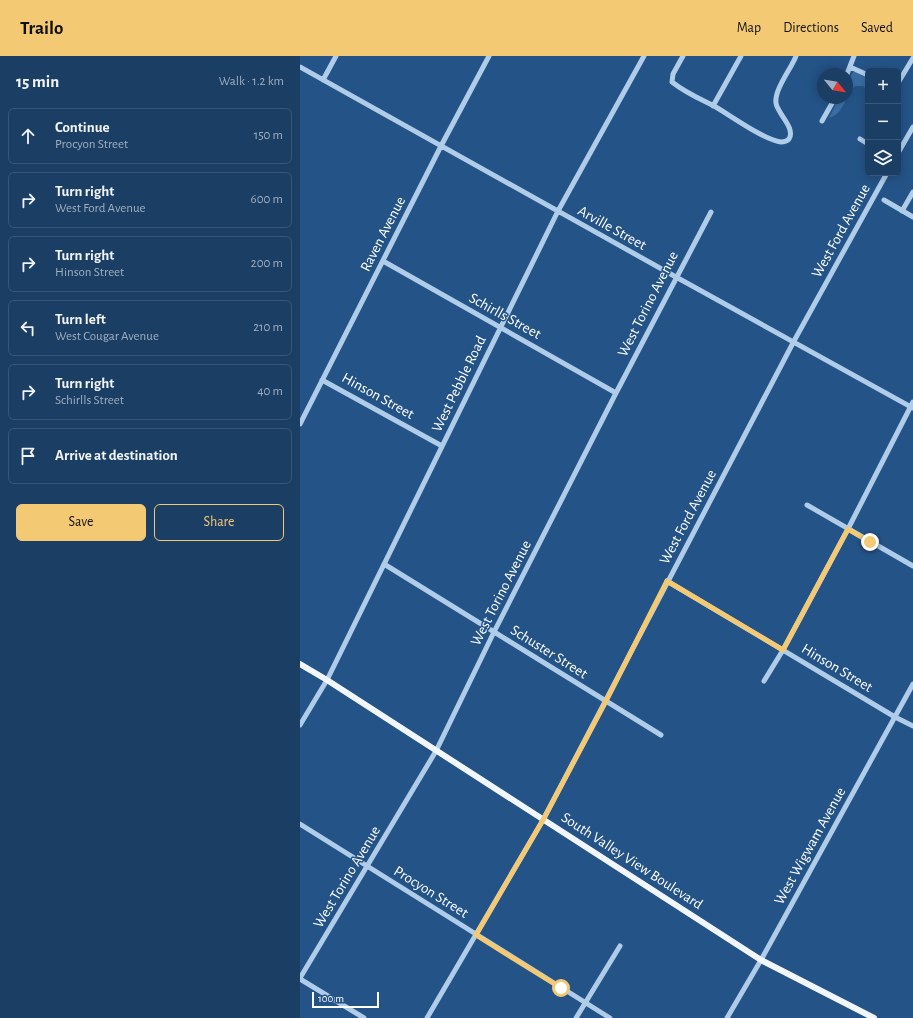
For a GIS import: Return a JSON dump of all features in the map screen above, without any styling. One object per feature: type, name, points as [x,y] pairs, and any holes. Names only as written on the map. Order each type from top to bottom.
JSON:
[{"type":"main road","name":"South Valley View Boulevard","points":[[300,664],[761,960],[874,1018]]},
{"type":"street","points":[[323,80],[336,56]]},
{"type":"street","name":"Raven Avenue","points":[[300,424],[441,146],[489,56]]},
{"type":"street","name":"West Pebble Road","points":[[300,725],[327,680],[558,211],[644,56]]},
{"type":"street","points":[[684,56],[673,74],[672,82],[683,91],[713,106],[765,137],[781,142],[790,137],[790,132],[788,124],[776,105],[779,89],[796,56]]},
{"type":"street","points":[[713,106],[741,56]]},
{"type":"street","points":[[854,56],[850,67],[865,74]]},
{"type":"street","points":[[901,78],[913,58]]},
{"type":"street","name":"Arville Street","points":[[300,67],[676,277],[912,406]]},
{"type":"street","points":[[822,121],[832,104]]},
{"type":"street","points":[[901,148],[913,127]]},
{"type":"street","points":[[860,139],[865,142]]},
{"type":"street","name":"West Ford Avenue","points":[[427,1018],[543,820],[667,581],[794,342],[885,176]]},
{"type":"street","points":[[902,211],[913,192]]},
{"type":"street","points":[[884,200],[913,217]]},
{"type":"street","name":"West Torino Avenue","points":[[300,979],[436,751],[494,632],[710,212]]},
{"type":"street","name":"Schirlls Street","points":[[383,261],[616,393]]},
{"type":"street","name":"Hinson Street","points":[[322,380],[442,446]]},
{"type":"street","points":[[764,681],[783,650],[912,406]]},
{"type":"street","points":[[807,505],[913,566]]},
{"type":"street","name":"Schuster Street","points":[[384,564],[661,735]]},
{"type":"street","name":"Hinson Street","points":[[667,581],[895,717],[913,726]]},
{"type":"street","name":"West Wigwam Avenue","points":[[727,1018],[761,960],[913,684]]},
{"type":"street","name":"Procyon Street","points":[[300,824],[610,1018]]},
{"type":"street","points":[[576,1018],[620,946]]},
{"type":"street","points":[[300,979],[364,1018]]},
{"type":"shaded area","points":[[853,72],[865,76],[865,88],[863,86],[855,86],[853,88]]},
{"type":"shaded area","points":[[836,104],[844,104],[834,116],[829,118]]},
{"type":"route","points":[[561,988],[476,935],[543,820],[667,581],[783,650],[848,529],[870,542]]}]
